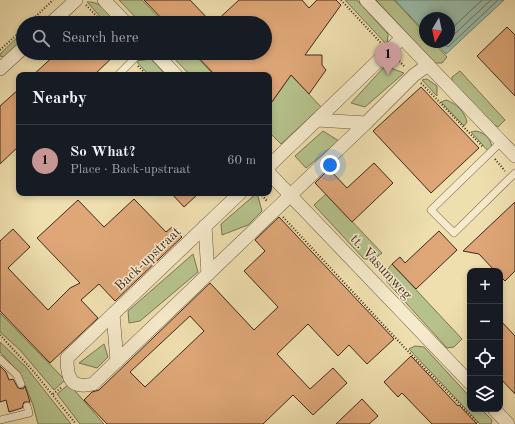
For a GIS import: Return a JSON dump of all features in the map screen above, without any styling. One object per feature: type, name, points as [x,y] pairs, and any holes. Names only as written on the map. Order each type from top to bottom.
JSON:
[{"type":"street","points":[[59,16],[76,0]]},
{"type":"street","points":[[104,0],[119,16]]},
{"type":"street","points":[[366,0],[515,156]]},
{"type":"street","points":[[272,163],[402,38]]},
{"type":"street","points":[[0,69],[16,54]]},
{"type":"street","points":[[162,60],[173,72]]},
{"type":"street","name":"Back-upstraat","points":[[237,196],[68,358],[67,372],[70,379],[75,384],[84,386],[93,384],[366,123],[414,75],[428,65]]},
{"type":"street","points":[[317,120],[366,123]]},
{"type":"street","name":"tt. Vasumweg","points":[[272,175],[467,381]]},
{"type":"street","points":[[205,226],[208,274]]},
{"type":"street","points":[[113,314],[117,361]]},
{"type":"street","points":[[497,412],[508,424],[515,417]]},
{"type":"lane","points":[[121,72],[133,60]]},
{"type":"lane","points":[[501,142],[431,210],[454,233],[513,174]]},
{"type":"lane","points":[[0,359],[17,375],[21,384]]},
{"type":"lane","points":[[0,420],[29,412],[27,406]]},
{"type":"path","points":[[36,16],[53,0]]},
{"type":"path","points":[[82,0],[97,16]]},
{"type":"path","points":[[341,0],[490,154],[513,174]]},
{"type":"path","points":[[0,50],[16,35]]},
{"type":"path","points":[[263,196],[404,347],[479,424]]},
{"type":"path","points":[[0,336],[34,372],[76,424]]},
{"type":"green space","points":[[119,0],[142,0],[157,16],[134,16]]},
{"type":"green space","points":[[345,0],[357,0],[388,34],[387,45]]},
{"type":"green space","points":[[376,0],[394,0],[419,27],[419,46]]},
{"type":"green space","points":[[87,2],[92,2],[101,6],[112,16],[100,16]]},
{"type":"green space","points":[[16,39],[16,50],[8,58],[0,56],[0,54]]},
{"type":"green space","points":[[421,48],[439,48],[447,57],[442,63],[435,63]]},
{"type":"green space","points":[[152,60],[163,72],[146,72],[136,61]]},
{"type":"green space","points":[[176,60],[200,60],[211,72],[187,72]]},
{"type":"green space","points":[[385,66],[404,73],[365,107],[351,103]]},
{"type":"green space","points":[[460,71],[505,120],[498,127],[493,124],[452,82],[452,77]]},
{"type":"green space","points":[[291,75],[321,107],[281,144],[272,135],[272,102]]},
{"type":"green space","points":[[427,79],[437,86],[437,96],[422,80]]},
{"type":"green space","points":[[446,100],[460,108],[467,122],[464,126],[441,102]]},
{"type":"green space","points":[[323,131],[339,141],[306,168],[295,156]]},
{"type":"green space","points":[[476,131],[482,133],[490,141],[492,147],[489,152],[471,132]]},
{"type":"green space","points":[[326,194],[382,253],[374,259],[364,259],[314,205]]},
{"type":"green space","points":[[254,196],[258,196],[262,211],[248,225],[222,235],[221,224]]},
{"type":"green space","points":[[193,254],[198,272],[140,321],[129,323],[128,311]]},
{"type":"green space","points":[[392,264],[462,339],[454,347],[447,348],[387,282],[385,273]]},
{"type":"green space","points":[[0,313],[65,380],[54,390],[20,350],[0,332]]},
{"type":"green space","points":[[0,342],[26,367],[71,424],[38,424],[33,405],[21,375],[0,352]]},
{"type":"green space","points":[[104,344],[108,357],[97,368],[79,363]]},
{"type":"green space","points":[[415,346],[424,347],[467,394],[467,410],[409,349]]},
{"type":"green space","points":[[69,384],[104,424],[80,424],[57,394]]},
{"type":"green space","points":[[469,412],[484,412],[492,420],[491,424],[480,424]]},
{"type":"water","points":[[395,0],[504,0],[455,46],[455,12],[419,12],[419,26]]},
{"type":"water","points":[[440,48],[452,48],[446,54]]},
{"type":"building","points":[[144,0],[190,0],[205,16],[159,16]]},
{"type":"building","points":[[239,0],[302,0],[309,8],[317,0],[336,0],[341,5],[305,55],[322,55],[322,65],[326,70],[309,94],[291,75],[272,102],[272,72],[212,72],[201,60],[272,60],[272,16],[222,16]]},
{"type":"building","points":[[507,27],[515,35],[515,96],[477,56]]},
{"type":"building","points":[[49,60],[110,60],[97,72],[36,72]]},
{"type":"building","points":[[421,87],[479,148],[431,193],[373,131]]},
{"type":"building","points":[[16,92],[16,149],[0,164],[0,106]]},
{"type":"building","points":[[374,163],[393,183],[352,222],[315,183],[329,169],[347,188]]},
{"type":"building","points":[[174,196],[196,196],[184,207]]},
{"type":"building","points":[[134,199],[166,232],[172,227],[182,237],[115,301],[99,284],[81,300],[98,318],[50,363],[0,311],[0,241],[13,229],[30,247],[8,268],[48,310],[70,288],[80,283],[37,238],[78,200],[104,227]]},
{"type":"building","points":[[515,202],[515,271],[505,281],[503,279],[503,268],[492,268],[479,254],[463,251]]},
{"type":"building","points":[[279,217],[394,339],[367,364],[349,345],[338,356],[308,324],[277,354],[310,389],[333,368],[347,383],[313,415],[293,395],[263,424],[107,424],[84,400],[92,392],[99,390],[210,283],[254,330],[278,307],[244,271],[265,251],[255,240]],"holes":[[[190,316],[204,331],[145,387],[130,372]]]},
{"type":"building","points":[[439,231],[457,250],[416,289],[392,264],[400,257],[405,263]]},
{"type":"building","points":[[503,323],[515,336],[515,394],[503,381]]},
{"type":"building","points":[[411,356],[477,424],[432,424],[402,393],[398,397],[384,382]]},
{"type":"building","points":[[0,366],[6,372],[9,380],[13,379],[18,388],[23,389],[25,386],[30,402],[24,402],[22,408],[9,412],[6,400],[0,402]]},
{"type":"building","points":[[362,399],[378,416],[369,424],[336,424]]},
{"type":"place","name":"So What?","points":[[388,75]]}]
